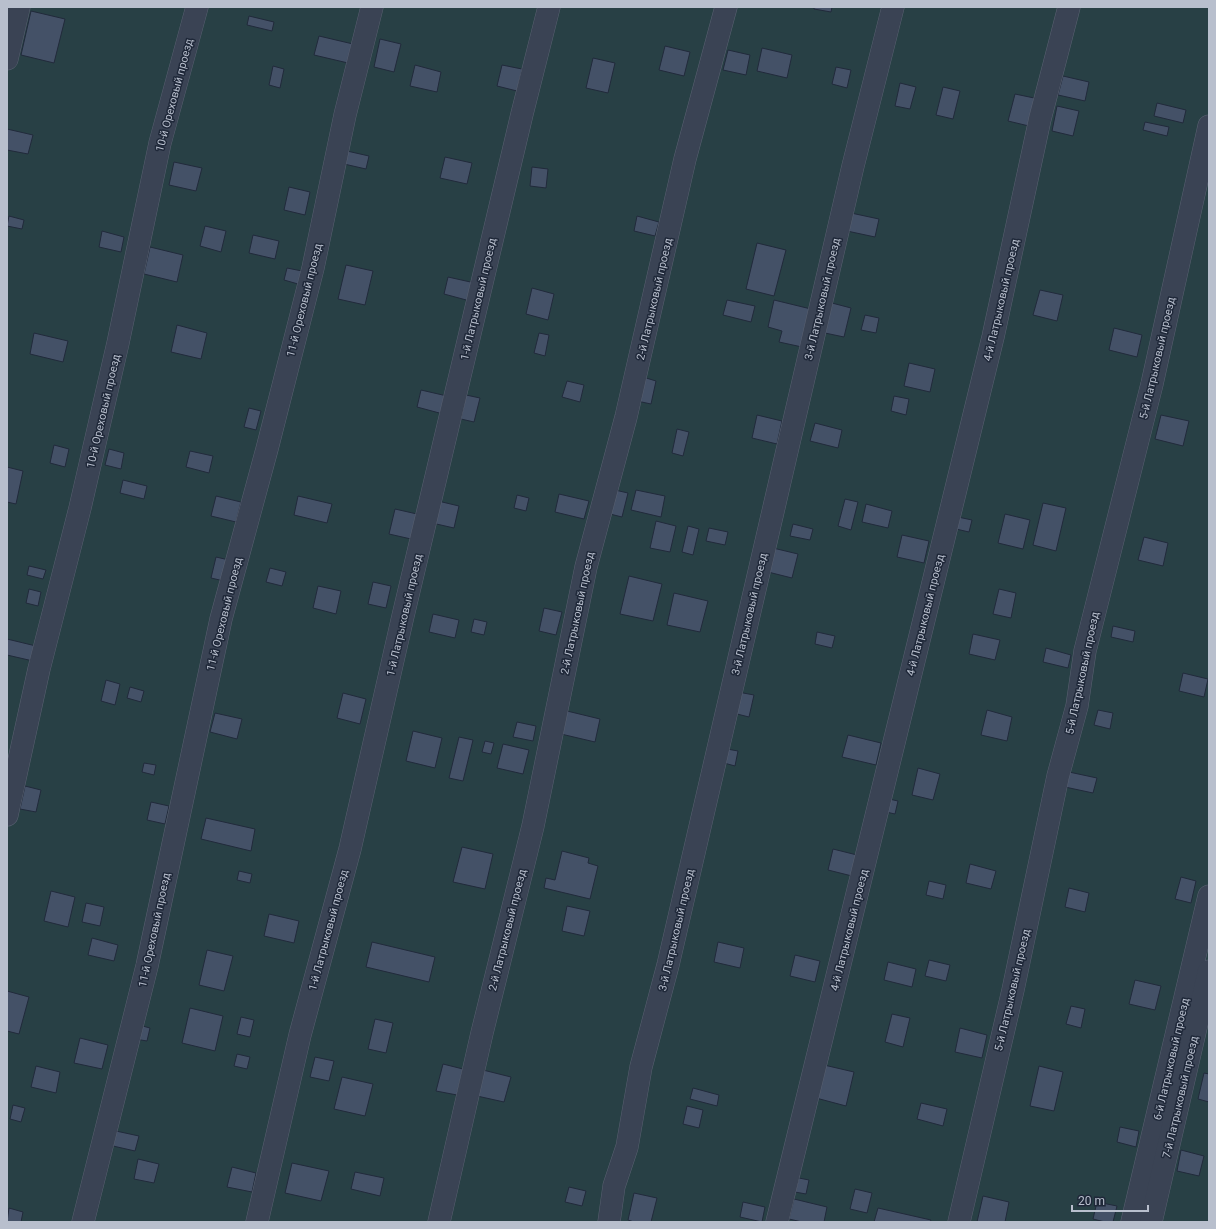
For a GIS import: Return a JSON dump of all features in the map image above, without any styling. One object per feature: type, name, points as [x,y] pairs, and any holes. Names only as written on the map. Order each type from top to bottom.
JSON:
[{"type":"lane","points":[[7,59],[19,7]]},
{"type":"lane","name":"10-й Ореховый проезд","points":[[7,815],[39,669],[80,508],[115,358],[160,143],[197,7]]},
{"type":"lane","name":"11-й Ореховый проезд","points":[[84,1222],[147,966],[221,620],[267,449],[313,268],[346,115],[372,7]]},
{"type":"lane","name":"1-й Латрыковый проезд","points":[[257,1222],[300,1035],[350,849],[405,608],[520,121],[549,7]]},
{"type":"lane","name":"2-й Латрыковый проезд","points":[[439,1222],[482,1033],[533,826],[586,567],[626,417],[685,159],[726,7]]},
{"type":"lane","name":"3-й Латрыковый проезд","points":[[609,1222],[614,1186],[627,1147],[641,1067],[668,965],[851,173],[893,7]]},
{"type":"lane","name":"4-й Латрыковый проезд","points":[[777,1222],[994,336],[1040,119],[1069,7]]},
{"type":"lane","name":"5-й Латрыковый проезд","points":[[959,1222],[1013,990],[1058,776],[1077,706],[1084,651],[1152,384],[1209,126]]},
{"type":"lane","name":"6-й Латрыковый проезд","points":[[1132,1222],[1209,896]]},
{"type":"lane","name":"7-й Латрыковый проезд","points":[[1150,1222],[1209,971]]},
{"type":"green space","points":[[7,7],[1209,7],[1209,1222],[7,1222]]},
{"type":"building","points":[[814,7],[832,7],[831,12],[814,9]]},
{"type":"building","points":[[31,11],[65,19],[54,63],[21,55]]},
{"type":"building","points":[[249,16],[274,22],[272,31],[247,25]]},
{"type":"building","points":[[319,36],[353,44],[348,63],[314,55]]},
{"type":"building","points":[[380,39],[401,44],[394,72],[374,67]]},
{"type":"building","points":[[665,46],[690,52],[684,76],[659,70]]},
{"type":"building","points":[[762,48],[792,55],[787,78],[757,71]]},
{"type":"building","points":[[728,50],[750,55],[746,75],[723,70]]},
{"type":"building","points":[[593,58],[615,63],[608,93],[586,88]]},
{"type":"building","points":[[415,65],[441,72],[437,92],[410,86]]},
{"type":"building","points":[[502,65],[522,69],[517,91],[497,86]]},
{"type":"building","points":[[273,66],[284,69],[280,88],[269,85]]},
{"type":"building","points":[[836,67],[851,70],[847,88],[832,84]]},
{"type":"building","points":[[1063,76],[1089,82],[1085,101],[1058,95]]},
{"type":"building","points":[[900,83],[916,87],[910,109],[895,106]]},
{"type":"building","points":[[943,87],[960,91],[953,119],[936,115]]},
{"type":"building","points":[[1015,94],[1039,99],[1033,127],[1008,121]]},
{"type":"building","points":[[1157,103],[1186,110],[1183,123],[1154,116]]},
{"type":"building","points":[[1057,106],[1079,111],[1073,136],[1052,131]]},
{"type":"building","points":[[1145,122],[1169,127],[1167,136],[1143,130]]},
{"type":"building","points":[[7,129],[33,135],[28,154],[7,150]]},
{"type":"building","points":[[347,151],[369,156],[366,169],[344,164]]},
{"type":"building","points":[[445,157],[472,163],[467,184],[440,178]]},
{"type":"building","points":[[174,162],[202,168],[196,191],[169,185]]},
{"type":"building","points":[[532,167],[548,169],[546,188],[530,186]]},
{"type":"building","points":[[289,187],[310,192],[305,215],[284,210]]},
{"type":"building","points":[[851,213],[879,219],[875,237],[847,231]]},
{"type":"building","points":[[9,216],[24,220],[22,229],[7,226]]},
{"type":"building","points":[[637,216],[659,222],[655,236],[634,231]]},
{"type":"building","points":[[205,226],[226,231],[221,252],[200,246]]},
{"type":"building","points":[[102,231],[124,237],[121,252],[99,247]]},
{"type":"building","points":[[253,235],[279,241],[275,259],[249,253]]},
{"type":"building","points":[[757,243],[786,250],[774,296],[746,289]]},
{"type":"building","points":[[150,247],[183,255],[177,282],[144,274]]},
{"type":"building","points":[[346,265],[373,271],[365,305],[338,299]]},
{"type":"building","points":[[287,268],[302,271],[298,284],[284,280]]},
{"type":"building","points":[[448,277],[475,283],[470,301],[444,294]]},
{"type":"building","points":[[532,288],[554,294],[548,320],[526,314]]},
{"type":"building","points":[[1040,290],[1063,295],[1057,321],[1033,315]]},
{"type":"building","points":[[727,300],[755,306],[751,322],[723,315]]},
{"type":"building","points":[[774,300],[811,309],[802,347],[779,342],[782,331],[768,327]]},
{"type":"building","points":[[832,303],[851,308],[844,337],[825,333]]},
{"type":"building","points":[[865,315],[879,318],[876,333],[861,330]]},
{"type":"building","points":[[177,325],[207,333],[201,359],[171,352]]},
{"type":"building","points":[[1114,328],[1142,335],[1137,357],[1109,350]]},
{"type":"building","points":[[34,333],[68,341],[63,362],[30,354]]},
{"type":"building","points":[[539,333],[549,335],[545,356],[534,353]]},
{"type":"building","points":[[909,363],[935,369],[930,392],[904,386]]},
{"type":"building","points":[[643,377],[656,381],[651,404],[637,401]]},
{"type":"building","points":[[567,381],[584,385],[580,402],[562,397]]},
{"type":"building","points":[[421,390],[447,396],[443,414],[417,407]]},
{"type":"building","points":[[466,395],[480,398],[474,422],[461,419]]},
{"type":"building","points":[[894,396],[909,399],[906,415],[891,411]]},
{"type":"building","points":[[249,408],[261,411],[256,430],[244,427]]},
{"type":"building","points":[[757,415],[782,421],[777,444],[752,438]]},
{"type":"building","points":[[1161,415],[1189,421],[1183,446],[1155,439]]},
{"type":"building","points":[[815,423],[842,430],[838,448],[810,441]]},
{"type":"building","points":[[677,429],[689,432],[683,456],[672,453]]},
{"type":"building","points":[[54,445],[69,449],[65,467],[50,463]]},
{"type":"building","points":[[109,449],[124,453],[121,469],[105,465]]},
{"type":"building","points":[[190,451],[213,456],[209,473],[186,467]]},
{"type":"building","points":[[7,467],[23,471],[16,504],[7,502]]},
{"type":"building","points":[[123,480],[147,486],[144,499],[120,493]]},
{"type":"building","points":[[615,490],[628,493],[622,517],[610,514]]},
{"type":"building","points":[[636,490],[665,496],[661,517],[631,510]]},
{"type":"building","points":[[559,494],[589,501],[584,519],[555,512]]},
{"type":"building","points":[[517,495],[529,498],[526,511],[514,508]]},
{"type":"building","points":[[216,496],[241,502],[236,522],[211,516]]},
{"type":"building","points":[[298,496],[332,504],[327,523],[294,515]]},
{"type":"building","points":[[845,499],[858,502],[851,530],[838,526]]},
{"type":"building","points":[[438,501],[459,506],[454,528],[432,523]]},
{"type":"building","points":[[1043,503],[1066,508],[1056,551],[1033,545]]},
{"type":"building","points":[[866,504],[892,511],[888,528],[862,522]]},
{"type":"building","points":[[395,509],[417,514],[411,539],[389,534]]},
{"type":"building","points":[[1005,514],[1030,520],[1023,549],[998,543]]},
{"type":"building","points":[[958,517],[972,520],[969,532],[956,529]]},
{"type":"building","points":[[656,521],[676,526],[670,552],[650,548]]},
{"type":"building","points":[[793,524],[813,529],[810,540],[790,536]]},
{"type":"building","points":[[688,526],[699,529],[693,555],[682,552]]},
{"type":"building","points":[[709,528],[728,532],[725,545],[706,541]]},
{"type":"building","points":[[902,535],[929,541],[924,563],[897,557]]},
{"type":"building","points":[[1144,537],[1168,543],[1163,566],[1138,560]]},
{"type":"building","points":[[773,548],[798,554],[792,578],[768,572]]},
{"type":"building","points":[[216,557],[229,560],[224,581],[211,578]]},
{"type":"building","points":[[29,566],[46,570],[43,579],[27,575]]},
{"type":"building","points":[[270,568],[286,572],[282,586],[266,582]]},
{"type":"building","points":[[629,576],[662,584],[653,621],[620,614]]},
{"type":"building","points":[[373,582],[391,586],[386,608],[368,604]]},
{"type":"building","points":[[318,586],[341,591],[336,614],[313,608]]},
{"type":"building","points":[[29,589],[41,592],[38,606],[26,603]]},
{"type":"building","points":[[999,589],[1016,593],[1011,618],[993,614]]},
{"type":"building","points":[[674,593],[708,601],[700,632],[667,625]]},
{"type":"building","points":[[544,608],[562,612],[556,635],[539,631]]},
{"type":"building","points":[[433,614],[459,620],[455,638],[429,632]]},
{"type":"building","points":[[474,619],[487,622],[484,635],[471,632]]},
{"type":"building","points":[[1113,626],[1135,631],[1133,642],[1111,637]]},
{"type":"building","points":[[817,632],[835,636],[832,648],[815,644]]},
{"type":"building","points":[[973,634],[1000,640],[995,660],[969,654]]},
{"type":"building","points":[[7,639],[36,646],[33,661],[7,655]]},
{"type":"building","points":[[1046,648],[1071,655],[1068,668],[1043,662]]},
{"type":"building","points":[[1183,673],[1208,679],[1204,697],[1179,691]]},
{"type":"building","points":[[106,680],[120,684],[115,705],[101,701]]},
{"type":"building","points":[[130,687],[144,691],[141,702],[127,698]]},
{"type":"building","points":[[738,692],[754,695],[749,717],[733,713]]},
{"type":"building","points":[[343,693],[366,699],[360,724],[337,718]]},
{"type":"building","points":[[987,710],[1012,717],[1007,741],[981,735]]},
{"type":"building","points":[[1098,710],[1113,713],[1110,729],[1094,725]]},
{"type":"building","points":[[567,711],[600,719],[595,742],[561,734]]},
{"type":"building","points":[[215,713],[242,719],[237,739],[210,732]]},
{"type":"building","points":[[517,722],[536,726],[533,741],[513,737]]},
{"type":"building","points":[[413,731],[442,738],[435,768],[406,761]]},
{"type":"building","points":[[848,735],[881,743],[876,765],[842,757]]},
{"type":"building","points":[[459,737],[473,740],[463,781],[449,778]]},
{"type":"building","points":[[485,741],[494,743],[491,754],[482,752]]},
{"type":"building","points":[[503,744],[529,750],[523,774],[497,768]]},
{"type":"building","points":[[727,749],[738,751],[735,766],[724,763]]},
{"type":"building","points":[[144,763],[156,765],[154,775],[142,772]]},
{"type":"building","points":[[918,768],[940,774],[933,800],[912,795]]},
{"type":"building","points":[[1069,772],[1097,778],[1093,793],[1065,787]]},
{"type":"building","points":[[25,786],[41,790],[36,812],[20,809]]},
{"type":"building","points":[[889,799],[898,801],[895,814],[886,812]]},
{"type":"building","points":[[151,802],[169,806],[165,824],[147,820]]},
{"type":"building","points":[[206,818],[255,829],[251,851],[201,839]]},
{"type":"building","points":[[462,847],[493,854],[485,889],[453,882]]},
{"type":"building","points":[[833,849],[857,855],[852,876],[828,870]]},
{"type":"building","points":[[562,851],[589,858],[588,863],[598,866],[590,899],[544,888],[546,878],[555,880]]},
{"type":"building","points":[[970,864],[996,871],[991,889],[966,883]]},
{"type":"building","points":[[239,871],[252,874],[250,883],[237,880]]},
{"type":"building","points":[[1181,877],[1196,881],[1191,903],[1175,899]]},
{"type":"building","points":[[929,881],[946,885],[943,899],[926,895]]},
{"type":"building","points":[[1069,888],[1089,893],[1085,912],[1065,907]]},
{"type":"building","points":[[51,891],[75,897],[68,927],[44,921]]},
{"type":"building","points":[[86,903],[104,907],[100,926],[82,922]]},
{"type":"building","points":[[567,906],[590,911],[584,936],[562,931]]},
{"type":"building","points":[[269,914],[299,921],[294,943],[264,936]]},
{"type":"building","points":[[92,938],[118,945],[114,961],[88,955]]},
{"type":"building","points":[[372,942],[435,957],[429,982],[366,967]]},
{"type":"building","points":[[718,942],[744,948],[740,968],[714,962]]},
{"type":"building","points":[[207,950],[233,956],[224,991],[199,985]]},
{"type":"building","points":[[795,955],[820,961],[815,982],[790,976]]},
{"type":"building","points":[[929,960],[950,965],[946,981],[925,976]]},
{"type":"building","points":[[888,962],[916,969],[912,987],[884,980]]},
{"type":"building","points":[[1135,980],[1161,986],[1155,1010],[1129,1004]]},
{"type":"building","points":[[7,991],[29,997],[19,1034],[7,1031]]},
{"type":"building","points":[[1071,1006],[1085,1009],[1081,1028],[1066,1024]]},
{"type":"building","points":[[190,1008],[223,1016],[215,1051],[182,1043]]},
{"type":"building","points":[[892,1014],[910,1018],[903,1047],[885,1042]]},
{"type":"building","points":[[241,1017],[254,1020],[250,1037],[237,1034]]},
{"type":"building","points":[[375,1019],[393,1023],[386,1053],[368,1049]]},
{"type":"building","points":[[139,1025],[150,1028],[147,1041],[135,1039]]},
{"type":"building","points":[[960,1028],[987,1035],[982,1058],[955,1052]]},
{"type":"building","points":[[80,1038],[108,1045],[102,1069],[74,1063]]},
{"type":"building","points":[[237,1054],[250,1057],[247,1069],[234,1066]]},
{"type":"building","points":[[315,1057],[334,1061],[329,1081],[310,1077]]},
{"type":"building","points":[[443,1064],[463,1069],[457,1095],[436,1091]]},
{"type":"building","points":[[824,1065],[854,1072],[846,1106],[816,1098]]},
{"type":"building","points":[[36,1066],[60,1072],[56,1093],[31,1087]]},
{"type":"building","points":[[1039,1066],[1063,1072],[1054,1111],[1030,1106]]},
{"type":"building","points":[[483,1070],[511,1077],[504,1102],[477,1096]]},
{"type":"building","points":[[1204,1073],[1209,1074],[1209,1102],[1198,1099]]},
{"type":"building","points":[[342,1077],[373,1084],[365,1116],[334,1109]]},
{"type":"building","points":[[693,1088],[719,1095],[717,1106],[690,1099]]},
{"type":"building","points":[[921,1103],[947,1109],[943,1126],[917,1119]]},
{"type":"building","points":[[13,1105],[25,1108],[21,1122],[10,1119]]},
{"type":"building","points":[[687,1106],[703,1110],[699,1128],[683,1124]]},
{"type":"building","points":[[1120,1127],[1139,1131],[1136,1147],[1117,1142]]},
{"type":"building","points":[[116,1131],[139,1136],[135,1151],[113,1146]]},
{"type":"building","points":[[1181,1150],[1204,1156],[1199,1176],[1177,1171]]},
{"type":"building","points":[[138,1159],[159,1164],[154,1183],[134,1179]]},
{"type":"building","points":[[292,1163],[329,1171],[321,1201],[285,1193]]},
{"type":"building","points":[[232,1167],[256,1173],[252,1192],[227,1187]]},
{"type":"building","points":[[355,1172],[384,1178],[380,1196],[351,1189]]},
{"type":"building","points":[[799,1178],[809,1180],[806,1194],[795,1192]]},
{"type":"building","points":[[569,1187],[586,1191],[582,1206],[565,1202]]},
{"type":"building","points":[[855,1189],[872,1193],[867,1213],[850,1209]]},
{"type":"building","points":[[634,1193],[657,1198],[651,1222],[634,1222],[628,1220]]},
{"type":"building","points":[[983,1196],[1009,1202],[1005,1222],[977,1222]]},
{"type":"building","points":[[794,1199],[827,1207],[824,1222],[802,1222],[789,1219]]},
{"type":"building","points":[[743,1202],[765,1207],[762,1222],[740,1217]]},
{"type":"building","points":[[1097,1202],[1117,1206],[1113,1222],[1093,1219]]},
{"type":"building","points":[[9,1208],[23,1212],[21,1222],[7,1222]]},
{"type":"building","points":[[878,1208],[931,1220],[930,1222],[874,1222]]}]
